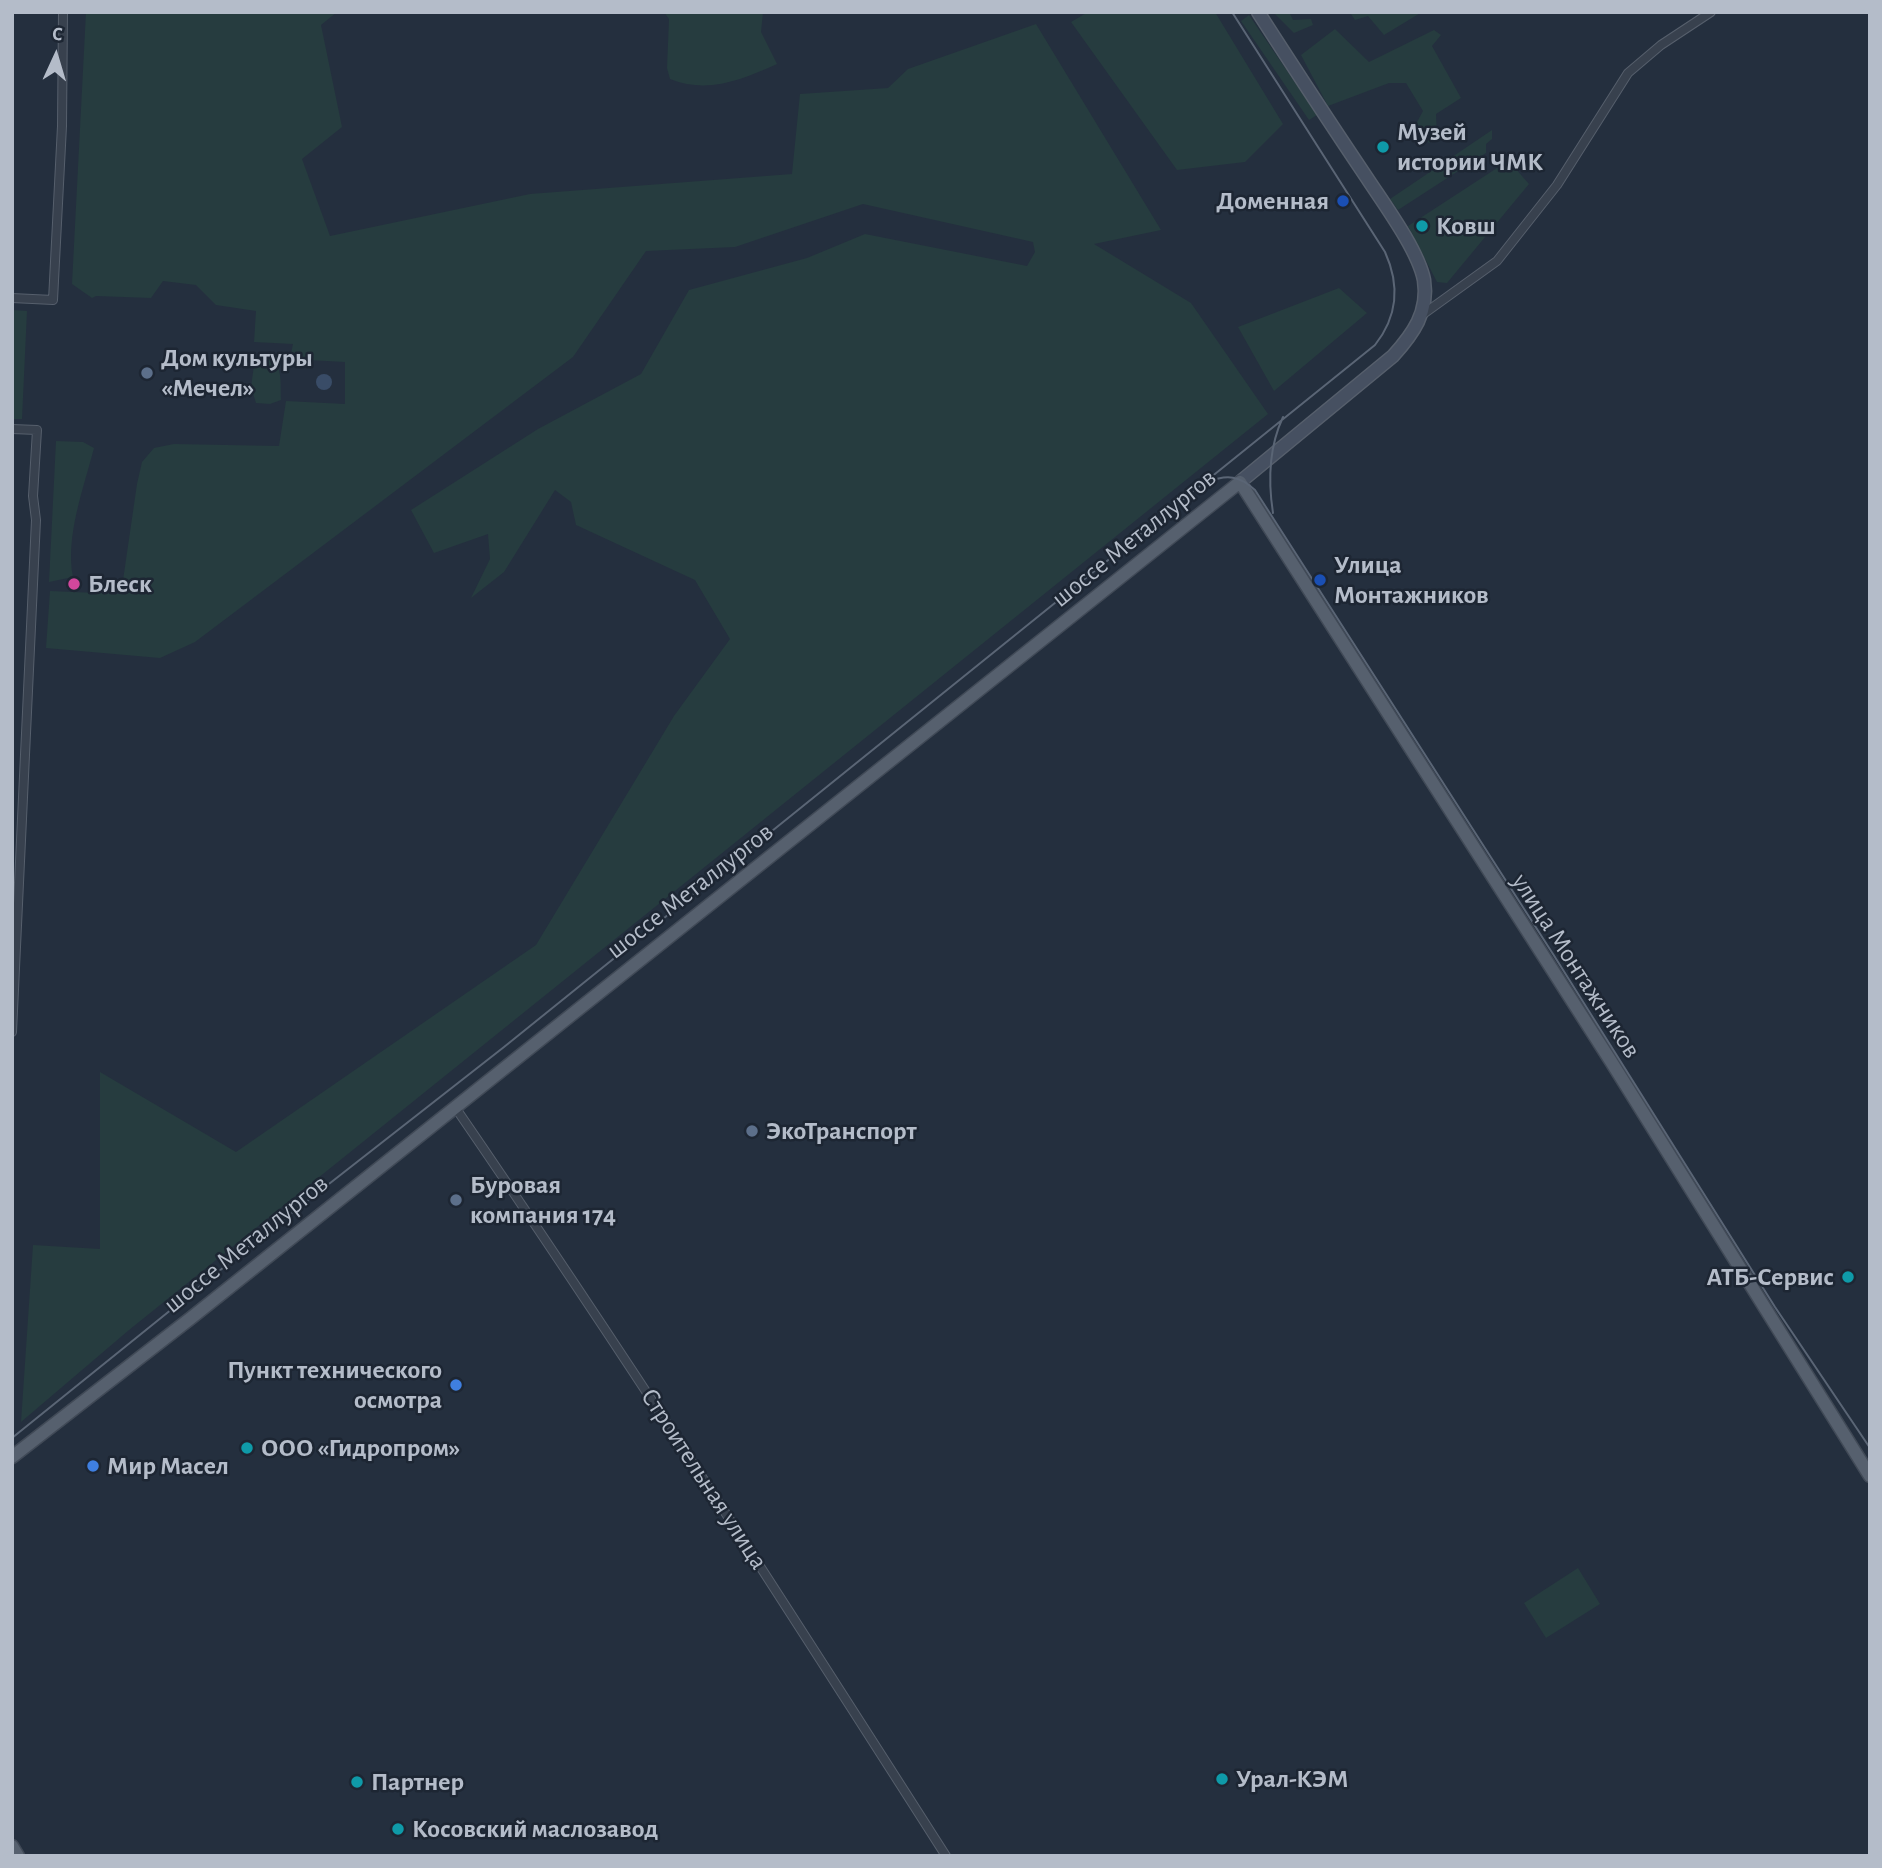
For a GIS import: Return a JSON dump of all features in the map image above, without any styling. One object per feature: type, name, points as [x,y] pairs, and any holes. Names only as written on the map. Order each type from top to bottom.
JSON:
[{"type":"main road","points":[[1258,12],[1402,234],[1420,267],[1424,282],[1422,315]]},
{"type":"main road","name":"шоссе Металлургов","points":[[12,1457],[191,1318],[1240,482],[1393,356],[1414,332],[1422,315]]},
{"type":"main road","name":"улица Монтажников","points":[[1240,482],[1612,1063],[1870,1476]]},
{"type":"main road","points":[[12,1846],[18,1856]]},
{"type":"street","points":[[12,298],[53,300],[62,125],[63,12]]},
{"type":"street","points":[[1422,315],[1497,261],[1557,185],[1628,74],[1699,15],[1711,12]]},
{"type":"street","points":[[12,429],[37,430],[33,496],[36,533],[12,1032]]},
{"type":"street","name":"Строительная улица","points":[[455,1107],[737,1528],[946,1856]]},
{"type":"green space","points":[[86,12],[337,12],[321,25],[342,127],[302,159],[330,236],[530,194],[792,174],[800,94],[888,88],[908,69],[1036,24],[1161,230],[1094,244],[1191,303],[1268,414],[129,1330],[21,1422],[33,1245],[100,1249],[100,1072],[236,1152],[536,945],[674,716],[730,639],[695,580],[576,525],[571,502],[555,490],[504,572],[471,598],[490,559],[488,534],[434,553],[411,510],[538,429],[641,374],[689,290],[807,258],[865,234],[1027,266],[1035,252],[1033,242],[863,204],[735,247],[646,251],[573,357],[195,642],[160,658],[46,648],[50,591],[121,594],[137,484],[142,462],[154,448],[174,444],[279,446],[286,401],[345,404],[345,362],[290,359],[293,344],[254,342],[256,311],[216,305],[196,285],[163,281],[151,298],[92,298],[72,284]]},
{"type":"green space","points":[[664,12],[763,12],[761,32],[777,64],[737,80],[711,85],[670,79],[667,68],[669,19]]},
{"type":"green space","points":[[1088,12],[1215,12],[1283,124],[1245,162],[1177,170],[1071,22]]},
{"type":"green space","points":[[1273,12],[1289,12],[1293,20],[1311,19],[1313,25],[1294,33]]},
{"type":"green space","points":[[1422,12],[1384,35],[1368,16],[1355,20],[1351,14]]},
{"type":"green space","points":[[1249,15],[1317,115],[1309,120],[1241,21]]},
{"type":"green space","points":[[1335,29],[1369,62],[1434,30],[1441,35],[1432,46],[1461,98],[1436,114],[1437,137],[1429,143],[1416,124],[1423,111],[1406,83],[1389,83],[1328,106],[1301,55]]},
{"type":"green space","points":[[1492,130],[1492,139],[1486,144],[1486,153],[1398,210],[1390,199]]},
{"type":"green space","points":[[1497,168],[1515,168],[1529,184],[1447,283],[1437,282],[1408,226]]},
{"type":"green space","points":[[1339,288],[1367,313],[1274,391],[1238,327]]},
{"type":"green space","points":[[12,310],[27,311],[22,419],[12,419]]},
{"type":"green space","points":[[265,355],[275,362],[281,380],[281,400],[270,404],[256,403],[251,387],[255,358]]},
{"type":"green space","points":[[56,441],[83,442],[94,448],[73,529],[73,577],[49,582]]},
{"type":"green space","points":[[1578,1568],[1600,1604],[1546,1638],[1524,1603]]},
{"type":"water","points":[[324,374],[332,382],[324,390],[316,382]]},
{"type":"tram line","points":[[12,1438],[265,1234],[504,1047],[1375,345],[1388,323],[1394,300],[1393,276],[1385,252],[1232,12]]},
{"type":"tram line","points":[[1273,513],[1271,464],[1278,428],[1283,417]]},
{"type":"tram line","points":[[1208,482],[1233,478],[1255,490],[1553,954],[1775,1307],[1870,1448]]},
{"type":"place","name":"Музей истории ЧМК","points":[[1383,147]]},
{"type":"place","name":"Доменная","points":[[1343,201]]},
{"type":"place","name":"Ковш","points":[[1422,226]]},
{"type":"place","name":"Дом культуры «Мечел»","points":[[147,373]]},
{"type":"place","name":"Улица Монтажников","points":[[1320,580]]},
{"type":"place","name":"Блеск","points":[[74,584]]},
{"type":"place","name":"ЭкоТранспорт","points":[[752,1131]]},
{"type":"place","name":"Буровая компания 174","points":[[456,1200]]},
{"type":"place","name":"АТБ-Сервис","points":[[1848,1277]]},
{"type":"place","name":"Пункт технического осмотра","points":[[456,1385]]},
{"type":"place","name":"ООО «Гидропром»","points":[[247,1448]]},
{"type":"place","name":"Мир Масел","points":[[93,1466]]},
{"type":"place","name":"Урал-КЭМ","points":[[1222,1779]]},
{"type":"place","name":"Партнер","points":[[357,1782]]},
{"type":"place","name":"Косовский маслозавод","points":[[398,1829]]}]
